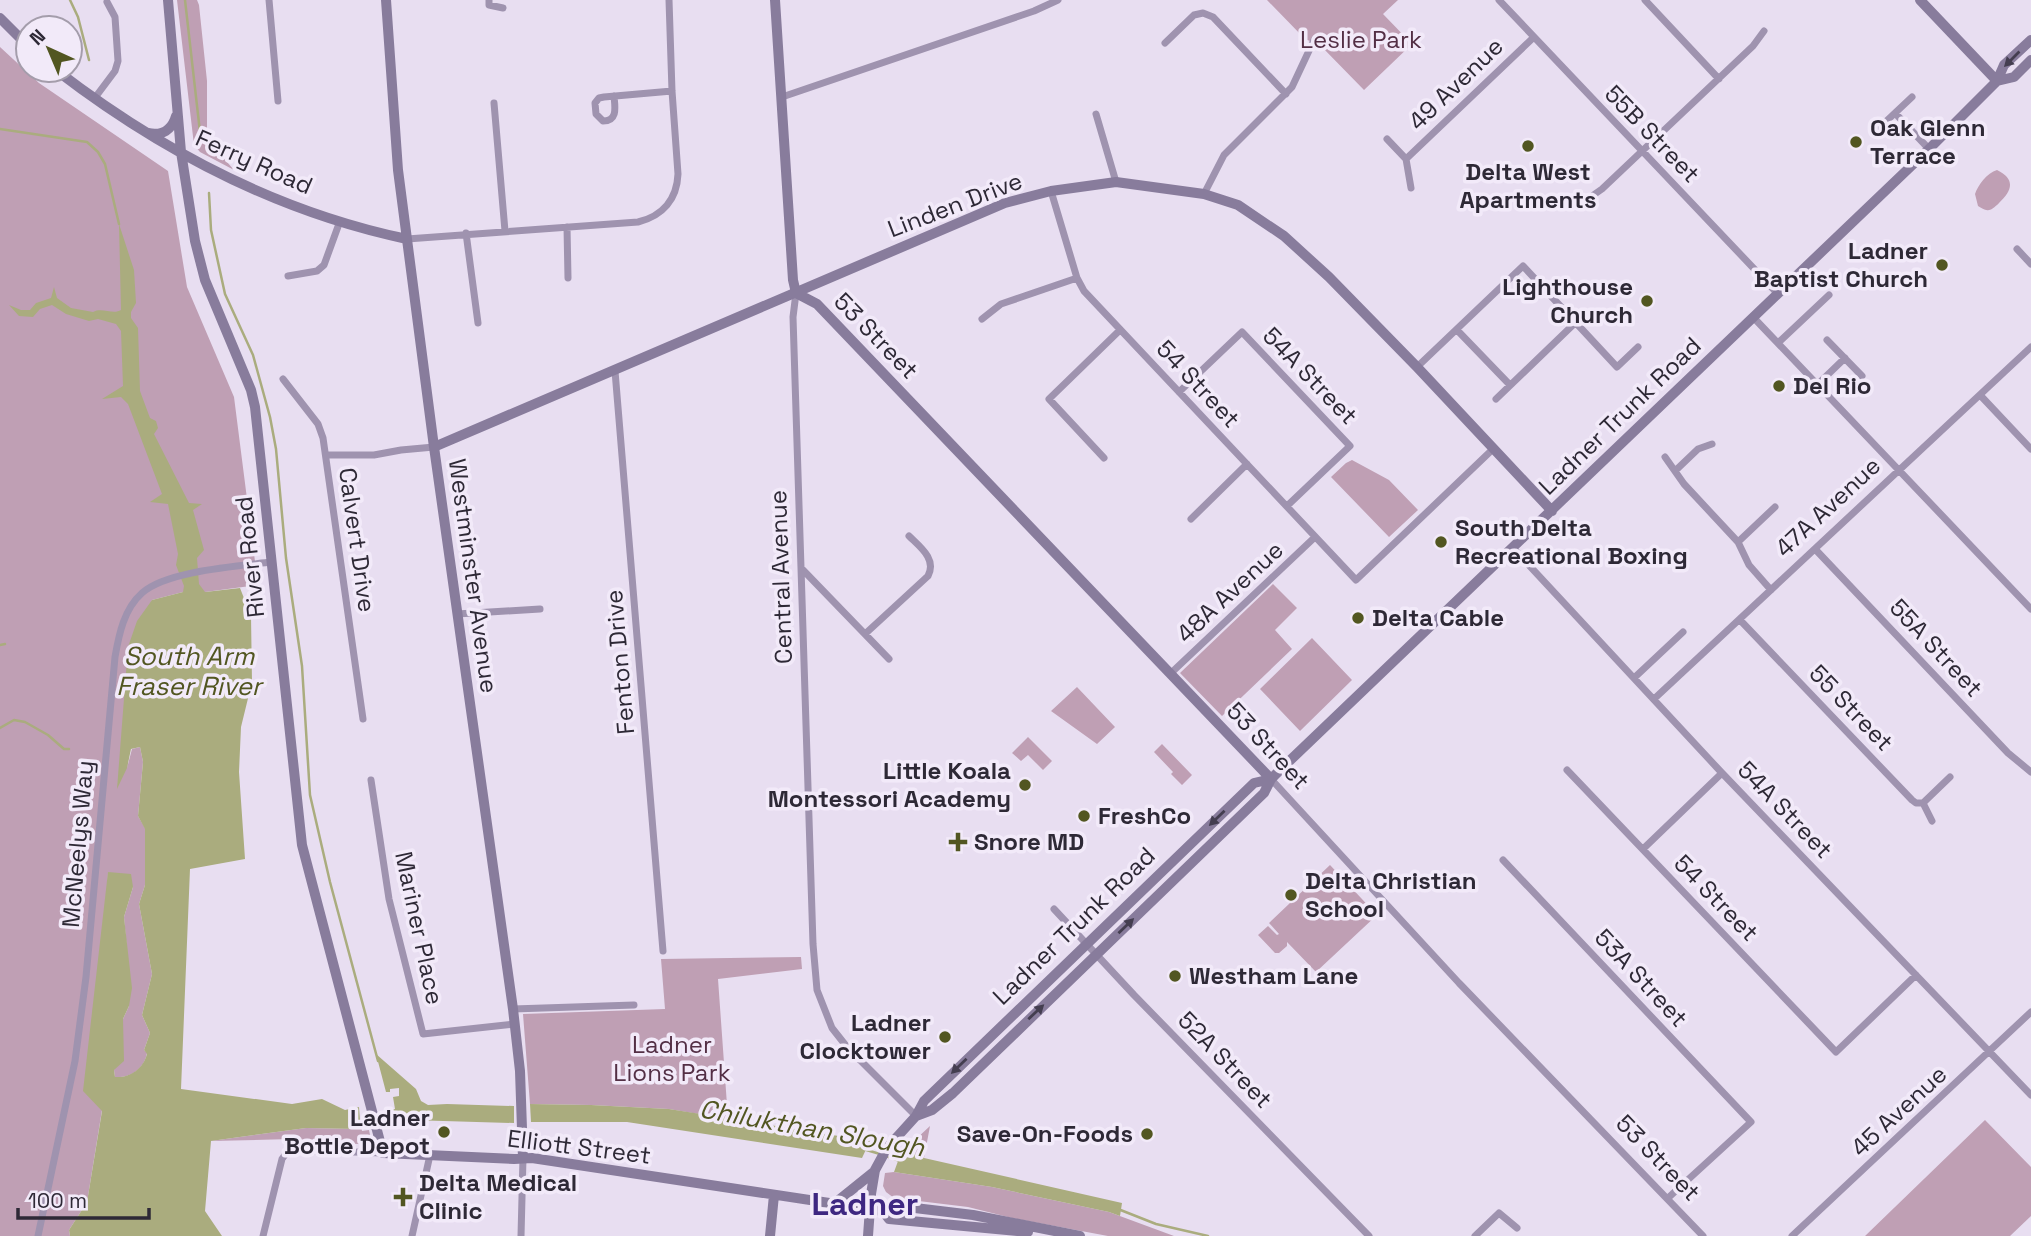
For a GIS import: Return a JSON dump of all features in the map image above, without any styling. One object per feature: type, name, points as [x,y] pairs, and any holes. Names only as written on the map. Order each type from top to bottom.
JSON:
[{"type":"street","name":"River Road","points":[[167,0],[181,152],[195,241],[205,281],[251,390],[257,424],[302,845],[383,1153]]},
{"type":"street","points":[[268,0],[278,101]]},
{"type":"street","name":"Westminster Avenue","points":[[386,0],[396,152],[434,447],[515,1024],[522,1100],[523,1158]]},
{"type":"street","points":[[489,0],[489,5],[503,8]]},
{"type":"street","points":[[408,239],[645,220],[659,213],[669,203],[678,174],[669,0]]},
{"type":"street","name":"Central Avenue","points":[[775,0],[796,293],[793,317],[813,944],[817,990],[832,1028],[847,1047],[916,1116]]},
{"type":"street","points":[[782,97],[1034,11],[1058,0]]},
{"type":"street","name":"55B Street","points":[[1499,0],[1778,294]]},
{"type":"street","points":[[1645,0],[1719,79]]},
{"type":"street","points":[[1920,0],[1997,81]]},
{"type":"street","points":[[94,99],[115,71],[118,61],[115,17],[107,2]]},
{"type":"street","points":[[1165,43],[1194,15],[1203,13],[1213,17],[1286,94]]},
{"type":"street","points":[[0,18],[14,32]]},
{"type":"street","points":[[1592,196],[1719,79],[1753,46],[1764,31]]},
{"type":"street","name":"49 Avenue","points":[[1406,159],[1534,37]]},
{"type":"street","points":[[1204,194],[1224,156],[1292,88],[1314,40]]},
{"type":"street","name":"Ladner Trunk Road","points":[[916,1116],[932,1111],[953,1093],[1264,793],[1271,779],[1929,149],[1997,81],[2004,65],[2031,40]]},
{"type":"street","name":"Ladner Trunk Road","points":[[1997,81],[2014,77],[2031,60]]},
{"type":"street","name":"Ferry Road","points":[[74,84],[140,130],[239,184],[340,221],[408,239]]},
{"type":"street","points":[[614,96],[672,91]]},
{"type":"street","points":[[1878,129],[1912,97]]},
{"type":"street","points":[[495,103],[505,231]]},
{"type":"street","points":[[140,130],[158,134],[166,132],[173,125],[177,113]]},
{"type":"street","points":[[1895,113],[1929,149]]},
{"type":"street","points":[[1096,114],[1116,182]]},
{"type":"street","name":"49 Avenue","points":[[1387,139],[1406,159],[1411,188]]},
{"type":"street","name":"Linden Drive","points":[[326,455],[374,455],[434,447],[1005,204],[1051,191],[1116,182],[1204,194],[1238,205],[1284,236],[1329,277],[1417,367],[1552,511]]},
{"type":"street","name":"54 Street","points":[[1051,191],[1077,278],[1084,291],[1356,580],[1493,449]]},
{"type":"street","points":[[288,276],[317,271],[324,265],[340,221]]},
{"type":"street","points":[[567,227],[568,278]]},
{"type":"street","points":[[466,233],[478,323]]},
{"type":"street","points":[[2017,249],[2031,264]]},
{"type":"street","points":[[1417,367],[1523,266],[1617,367],[1638,348]]},
{"type":"street","points":[[982,319],[1001,304],[1077,278]]},
{"type":"street","name":"53 Street","points":[[796,293],[817,304],[1703,1236]]},
{"type":"street","points":[[1778,343],[1829,295]]},
{"type":"street","points":[[1753,317],[2031,609]]},
{"type":"street","points":[[1496,399],[1575,323]]},
{"type":"street","points":[[1104,458],[1049,399],[1120,330]]},
{"type":"street","points":[[1457,330],[1510,385]]},
{"type":"street","name":"54A Street","points":[[1179,392],[1242,332],[1350,446],[1287,506]]},
{"type":"street","points":[[1827,340],[1862,376]]},
{"type":"street","name":"47A Avenue","points":[[1654,699],[2031,347]]},
{"type":"street","points":[[1818,385],[1845,358]]},
{"type":"street","name":"Fenton Drive","points":[[614,371],[663,951]]},
{"type":"street","name":"Calvert Drive","points":[[283,379],[318,424],[326,455],[363,719]]},
{"type":"street","points":[[1980,395],[2031,449]]},
{"type":"street","points":[[1675,471],[1698,449],[1712,444]]},
{"type":"street","points":[[1665,457],[1738,542],[1751,569],[1771,590]]},
{"type":"street","points":[[1191,519],[1247,464]]},
{"type":"street","points":[[1738,542],[1775,507]]},
{"type":"street","points":[[865,634],[928,576],[931,570],[927,555],[909,536]]},
{"type":"street","name":"48A Avenue","points":[[1170,674],[1315,537]]},
{"type":"street","name":"54A Street","points":[[1513,548],[1722,773],[2031,1095]]},
{"type":"street","name":"55A Street","points":[[1815,549],[2008,752],[2031,772]]},
{"type":"street","name":"McNeelys Way","points":[[38,1236],[75,1061],[86,977],[117,642],[122,623],[142,593],[161,582],[205,571],[271,562]]},
{"type":"street","points":[[803,570],[888,659]]},
{"type":"street","points":[[457,614],[540,609]]},
{"type":"street","name":"55 Street","points":[[1740,620],[1912,800],[1923,803],[1932,821]]},
{"type":"street","points":[[1634,678],[1683,632]]},
{"type":"street","name":"54 Street","points":[[1567,770],[1836,1052],[1916,975]]},
{"type":"street","points":[[1643,849],[1722,773]]},
{"type":"street","points":[[1923,803],[1950,776]]},
{"type":"street","name":"Mariner Place","points":[[371,779],[389,899],[423,1034],[515,1024]]},
{"type":"street","name":"Ladner Trunk Road","points":[[870,1209],[875,1170],[887,1148],[916,1116],[924,1101],[1254,783],[1271,779]]},
{"type":"street","name":"53A Street","points":[[1503,860],[1751,1122],[1668,1198]]},
{"type":"street","name":"52A Street","points":[[1054,909],[1369,1236]]},
{"type":"street","points":[[513,1009],[634,1004]]},
{"type":"street","name":"45 Avenue","points":[[1792,1236],[2031,1012]]},
{"type":"street","name":"Elliott Street","points":[[263,1236],[284,1155],[295,1150],[532,1158],[883,1211],[889,1219],[1079,1236]]},
{"type":"street","points":[[412,1236],[430,1155]]},
{"type":"street","points":[[521,1236],[523,1158]]},
{"type":"street","points":[[834,1204],[875,1170]]},
{"type":"street","points":[[770,1236],[774,1195]]},
{"type":"street","points":[[868,1236],[870,1209]]},
{"type":"street","points":[[1475,1236],[1499,1213],[1517,1228]]},
{"type":"green space","points":[[177,0],[197,0],[199,5],[207,81],[207,139],[234,170],[200,152],[194,145]]},
{"type":"green space","name":"Leslie Park","points":[[1267,0],[1398,0],[1383,14],[1412,44],[1364,90],[1320,45],[1305,39]]},
{"type":"green space","points":[[0,47],[14,60],[14,84],[40,84],[168,171],[187,287],[234,397],[258,585],[183,592],[152,600],[127,768],[132,749],[140,747],[143,762],[138,816],[145,828],[145,885],[139,904],[152,974],[142,1015],[150,1033],[144,1050],[147,1053],[136,1071],[115,1077],[123,1019],[129,1006],[124,917],[133,887],[108,872],[102,1110],[87,1202],[69,1230],[70,1236],[0,1236]]},
{"type":"green space","points":[[1997,170],[2007,177],[2009,190],[1994,207],[1985,210],[1978,206],[1975,194],[1983,180]]},
{"type":"green space","points":[[1352,460],[1389,480],[1418,510],[1389,537],[1331,477]]},
{"type":"green space","points":[[1273,584],[1297,608],[1275,630],[1292,649],[1222,716],[1180,673]]},
{"type":"green space","points":[[1312,638],[1352,680],[1300,731],[1260,689]]},
{"type":"green space","points":[[1077,687],[1115,727],[1097,744],[1051,711]]},
{"type":"green space","points":[[1028,737],[1052,761],[1043,770],[1028,755],[1021,761],[1012,753]]},
{"type":"green space","points":[[1162,744],[1192,775],[1182,785],[1154,752]]},
{"type":"green space","points":[[1330,865],[1377,915],[1316,972],[1287,942],[1287,946],[1275,953],[1258,935],[1268,926],[1279,934],[1269,923]]},
{"type":"green space","name":"Ladner Lions Park","points":[[801,957],[802,969],[718,979],[728,1119],[669,1109],[530,1104],[523,1014],[665,1009],[661,959]]},
{"type":"green space","points":[[360,1120],[362,1131],[369,1130],[370,1135],[367,1142],[359,1144],[292,1142],[292,1139],[211,1141],[306,1128],[357,1129]]},
{"type":"green space","points":[[1985,1120],[2031,1167],[2031,1216],[2010,1236],[1865,1236]]},
{"type":"green space","points":[[930,1126],[924,1158],[901,1153]]},
{"type":"green space","points":[[894,1172],[992,1187],[1109,1212],[1174,1236],[1108,1236],[968,1207],[894,1198],[883,1186],[885,1173]]},
{"type":"water","name":"South Arm Fraser River","points":[[119,224],[134,270],[136,303],[131,318],[138,328],[140,391],[150,418],[156,421],[158,428],[154,434],[189,503],[202,504],[193,510],[204,550],[197,558],[199,584],[205,592],[240,588],[251,616],[252,682],[241,727],[239,772],[245,859],[190,869],[181,1089],[292,1104],[322,1099],[345,1110],[359,1107],[360,1120],[357,1129],[306,1128],[211,1141],[205,1211],[222,1236],[70,1236],[69,1230],[87,1202],[102,1111],[83,1091],[108,872],[131,874],[133,887],[124,917],[132,988],[129,1006],[123,1019],[124,1061],[114,1070],[115,1077],[135,1072],[147,1054],[144,1050],[150,1033],[142,1015],[152,974],[139,904],[145,885],[145,829],[138,816],[143,762],[140,747],[131,749],[127,768],[117,789],[128,647],[137,621],[152,600],[183,592],[184,586],[176,565],[178,554],[168,504],[150,502],[162,494],[128,404],[121,397],[102,399],[123,386],[121,331],[116,324],[98,319],[89,321],[66,314],[52,305],[40,309],[33,317],[19,316],[9,305],[30,310],[36,303],[51,298],[54,287],[57,298],[71,308],[93,312],[121,310]]},
{"type":"water","points":[[376,1054],[416,1089],[421,1101],[428,1105],[514,1106],[514,1123],[410,1120],[388,1125],[386,1111],[395,1109],[393,1097],[399,1096],[399,1088],[386,1092]]},
{"type":"water","points":[[530,1104],[669,1109],[870,1141],[862,1158],[627,1122],[531,1122]]},
{"type":"water","points":[[901,1153],[1122,1203],[1120,1216],[992,1187],[894,1172]]},
{"type":"waterway","points":[[70,0],[78,17],[89,60]]},
{"type":"waterway","points":[[185,0],[200,132]]},
{"type":"waterway","points":[[0,129],[87,142],[98,152],[105,164],[119,224]]},
{"type":"waterway","points":[[209,193],[211,230],[225,294],[253,355],[270,417],[276,449],[286,558],[302,666],[310,795],[330,882],[378,1061]]},
{"type":"waterway","points":[[0,645],[5,644]]},
{"type":"waterway","points":[[0,728],[14,720],[25,722],[48,735],[64,749],[69,749]]},
{"type":"waterway","name":"Chilukthan Slough","points":[[863,1149],[880,1154]]},
{"type":"waterway","name":"Chilukthan Slough","points":[[886,1156],[900,1161]]},
{"type":"waterway","name":"Chilukthan Slough","points":[[1118,1209],[1156,1224],[1208,1236]]},
{"type":"place","name":"Oak Glenn Terrace","points":[[1856,142]]},
{"type":"place","name":"Delta West Apartments","points":[[1528,146]]},
{"type":"place","name":"Ladner Baptist Church","points":[[1942,265]]},
{"type":"place","name":"Lighthouse Church","points":[[1647,301]]},
{"type":"place","name":"Del Rio","points":[[1779,386]]},
{"type":"place","name":"South Delta Recreational Boxing","points":[[1441,542]]},
{"type":"place","name":"Delta Cable","points":[[1358,618]]},
{"type":"place","name":"Little Koala Montessori Academy","points":[[1025,785]]},
{"type":"place","name":"FreshCo","points":[[1084,816]]},
{"type":"place","name":"Snore MD","points":[[958,842]]},
{"type":"place","name":"Delta Christian School","points":[[1291,895]]},
{"type":"place","name":"Westham Lane","points":[[1175,976]]},
{"type":"place","name":"Ladner Clocktower","points":[[945,1037]]},
{"type":"place","name":"Ladner Bottle Depot","points":[[444,1132]]},
{"type":"place","name":"Save-On-Foods","points":[[1147,1134]]},
{"type":"place","name":"Delta Medical Clinic","points":[[403,1197]]},
{"type":"district","name":"Ladner","points":[[865,1204]]}]
